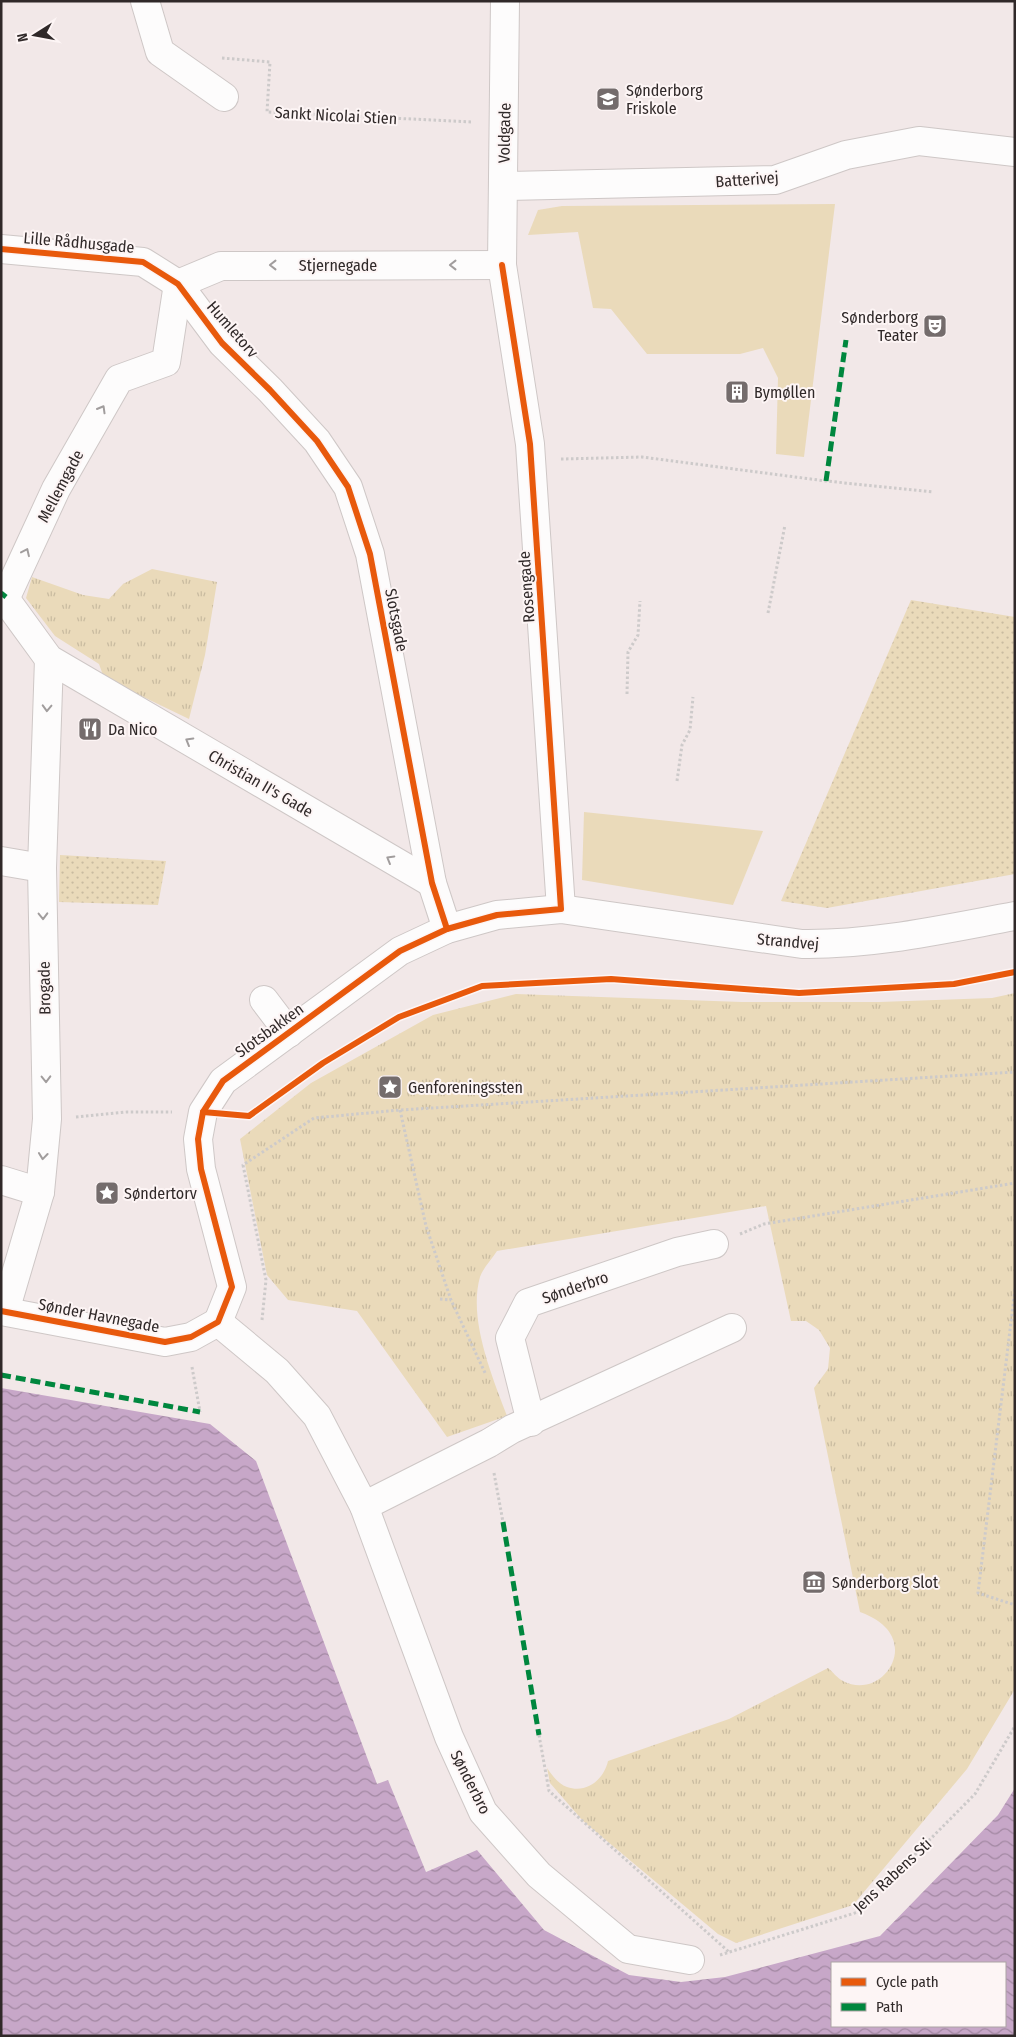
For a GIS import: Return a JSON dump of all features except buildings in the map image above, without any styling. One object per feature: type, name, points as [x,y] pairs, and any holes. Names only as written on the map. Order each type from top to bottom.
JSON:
[{"type":"street","points":[[145,1],[160,52],[224,97]]},
{"type":"street","name":"Voldgade","points":[[502,265],[505,1]]},
{"type":"street","name":"Batterivej","points":[[503,186],[775,180],[846,154],[919,141],[1015,152]]},
{"type":"street","name":"Lille Rådhusgade","points":[[1,249],[143,262],[178,284]]},
{"type":"street","name":"Stjernegade","points":[[178,284],[221,266],[502,265]]},
{"type":"street","name":"Rosengade","points":[[502,265],[531,459],[561,909]]},
{"type":"street","name":"Mellemgade","points":[[4,595],[56,489],[119,379],[166,362],[178,284]]},
{"type":"street","name":"Humletorv","points":[[178,284],[222,343],[270,390]]},
{"type":"street","name":"Slotsgade","points":[[270,390],[317,441],[348,487],[370,554],[432,883]]},
{"type":"street","points":[[4,595],[49,659]]},
{"type":"street","name":"Christian II's Gade","points":[[49,659],[432,883]]},
{"type":"street","name":"Brogade","points":[[3,1311],[40,1192],[47,1119],[42,868],[49,659]]},
{"type":"street","points":[[1,861],[42,868]]},
{"type":"street","points":[[432,883],[448,929]]},
{"type":"street","name":"Strandvej","points":[[561,909],[802,944],[836,944],[885,940],[1015,916]]},
{"type":"street","name":"Slotsbakken","points":[[218,1322],[232,1287],[202,1169],[198,1139],[203,1112],[223,1081],[400,951],[448,929],[497,915],[561,909]]},
{"type":"street","points":[[264,1000],[289,1033]]},
{"type":"street","points":[[1,1180],[40,1192]]},
{"type":"street","name":"Sønderbro","points":[[531,1422],[510,1338],[528,1303],[677,1252],[714,1244]]},
{"type":"street","name":"Sønder Havnegade","points":[[3,1311],[164,1342],[191,1337],[218,1322]]},
{"type":"street","name":"Sønderbro","points":[[218,1322],[277,1371],[317,1416],[364,1506],[449,1737],[484,1812],[539,1875],[628,1949],[690,1960]]},
{"type":"street","points":[[364,1506],[489,1443],[512,1429],[531,1422],[732,1328]]},
{"type":"path","points":[[531,459],[642,457],[826,481],[933,492]]},
{"type":"path","points":[[768,613],[785,525]]},
{"type":"path","points":[[627,694],[628,652],[638,635],[640,602]]},
{"type":"path","points":[[677,781],[682,745],[690,730],[693,697]]},
{"type":"path","points":[[243,1165],[314,1118],[400,1110],[1015,1072]]},
{"type":"path","points":[[400,1110],[426,1226],[451,1300],[488,1377]]},
{"type":"path","points":[[47,1119],[127,1112],[203,1112]]},
{"type":"path","points":[[714,1244],[764,1224],[1015,1183]]},
{"type":"path","points":[[1015,1289],[978,1593],[1015,1605]]},
{"type":"path","points":[[440,1299],[451,1300]]},
{"type":"path","points":[[192,1367],[200,1412]]},
{"type":"path","points":[[489,1443],[503,1522]]},
{"type":"path","points":[[539,1735],[549,1790],[730,1953]]},
{"type":"green space","points":[[835,204],[804,457],[776,454],[778,378],[763,348],[740,354],[647,354],[611,309],[593,308],[578,232],[528,235],[538,210],[562,206]]},
{"type":"green space","points":[[152,569],[217,582],[205,655],[189,719],[104,678],[99,664],[55,636],[26,598],[32,577],[83,595],[109,599],[123,584]]},
{"type":"green space","points":[[911,600],[1015,617],[1015,874],[827,908],[781,901]]},
{"type":"green space","points":[[584,812],[763,831],[733,905],[582,880]]},
{"type":"green space","points":[[60,855],[166,861],[158,905],[59,902]]},
{"type":"green space","points":[[1015,993],[1015,1689],[967,1769],[853,1905],[736,1943],[718,1934],[583,1821],[550,1783],[547,1768],[564,1786],[574,1789],[588,1787],[603,1774],[608,1761],[729,1719],[828,1668],[843,1681],[858,1685],[872,1683],[884,1675],[892,1664],[895,1650],[892,1636],[880,1623],[860,1612],[814,1388],[828,1369],[830,1348],[819,1330],[806,1321],[791,1321],[766,1206],[497,1251],[480,1277],[477,1293],[477,1311],[483,1347],[507,1416],[447,1437],[357,1311],[288,1300],[267,1275],[240,1139],[311,1083],[433,1015],[516,994],[742,1002],[879,1002],[992,998]]},
{"type":"water","points":[[1,1388],[210,1424],[256,1461],[377,1784],[388,1780],[426,1872],[477,1850],[544,1930],[629,1975],[681,1982],[725,1977],[880,1936],[998,1815],[1015,1788],[1015,2036],[1,2036]]},
{"type":"marked path","points":[[826,481],[846,340]]},
{"type":"marked path","points":[[1,593],[6,597]]},
{"type":"marked path","points":[[1,1375],[200,1412]]},
{"type":"marked path","points":[[503,1522],[539,1735]]},
{"type":"cycle path","points":[[1,249],[143,262],[178,284],[222,343],[270,390],[317,441],[348,487],[370,554],[432,883],[447,929]]},
{"type":"cycle path","points":[[1,1311],[165,1342],[191,1337],[218,1322],[232,1287],[201,1169],[198,1139],[203,1112],[223,1081],[400,951],[447,929],[497,915],[561,909],[530,444],[502,265]]},
{"type":"cycle path","points":[[203,1112],[249,1116],[323,1063],[399,1017],[482,986],[611,979],[799,993],[954,984],[1015,972]]},
{"type":"place","name":"Sønderborg Friskole","points":[[608,99]]},
{"type":"place","name":"Sønderborg Teater","points":[[935,326]]},
{"type":"place","name":"Bymøllen","points":[[737,392]]},
{"type":"place","name":"Da Nico","points":[[90,729]]},
{"type":"place","name":"Genforeningssten","points":[[390,1087]]},
{"type":"place","name":"Søndertorv","points":[[107,1193]]},
{"type":"place","name":"Sønderborg Slot","points":[[814,1582]]}]
